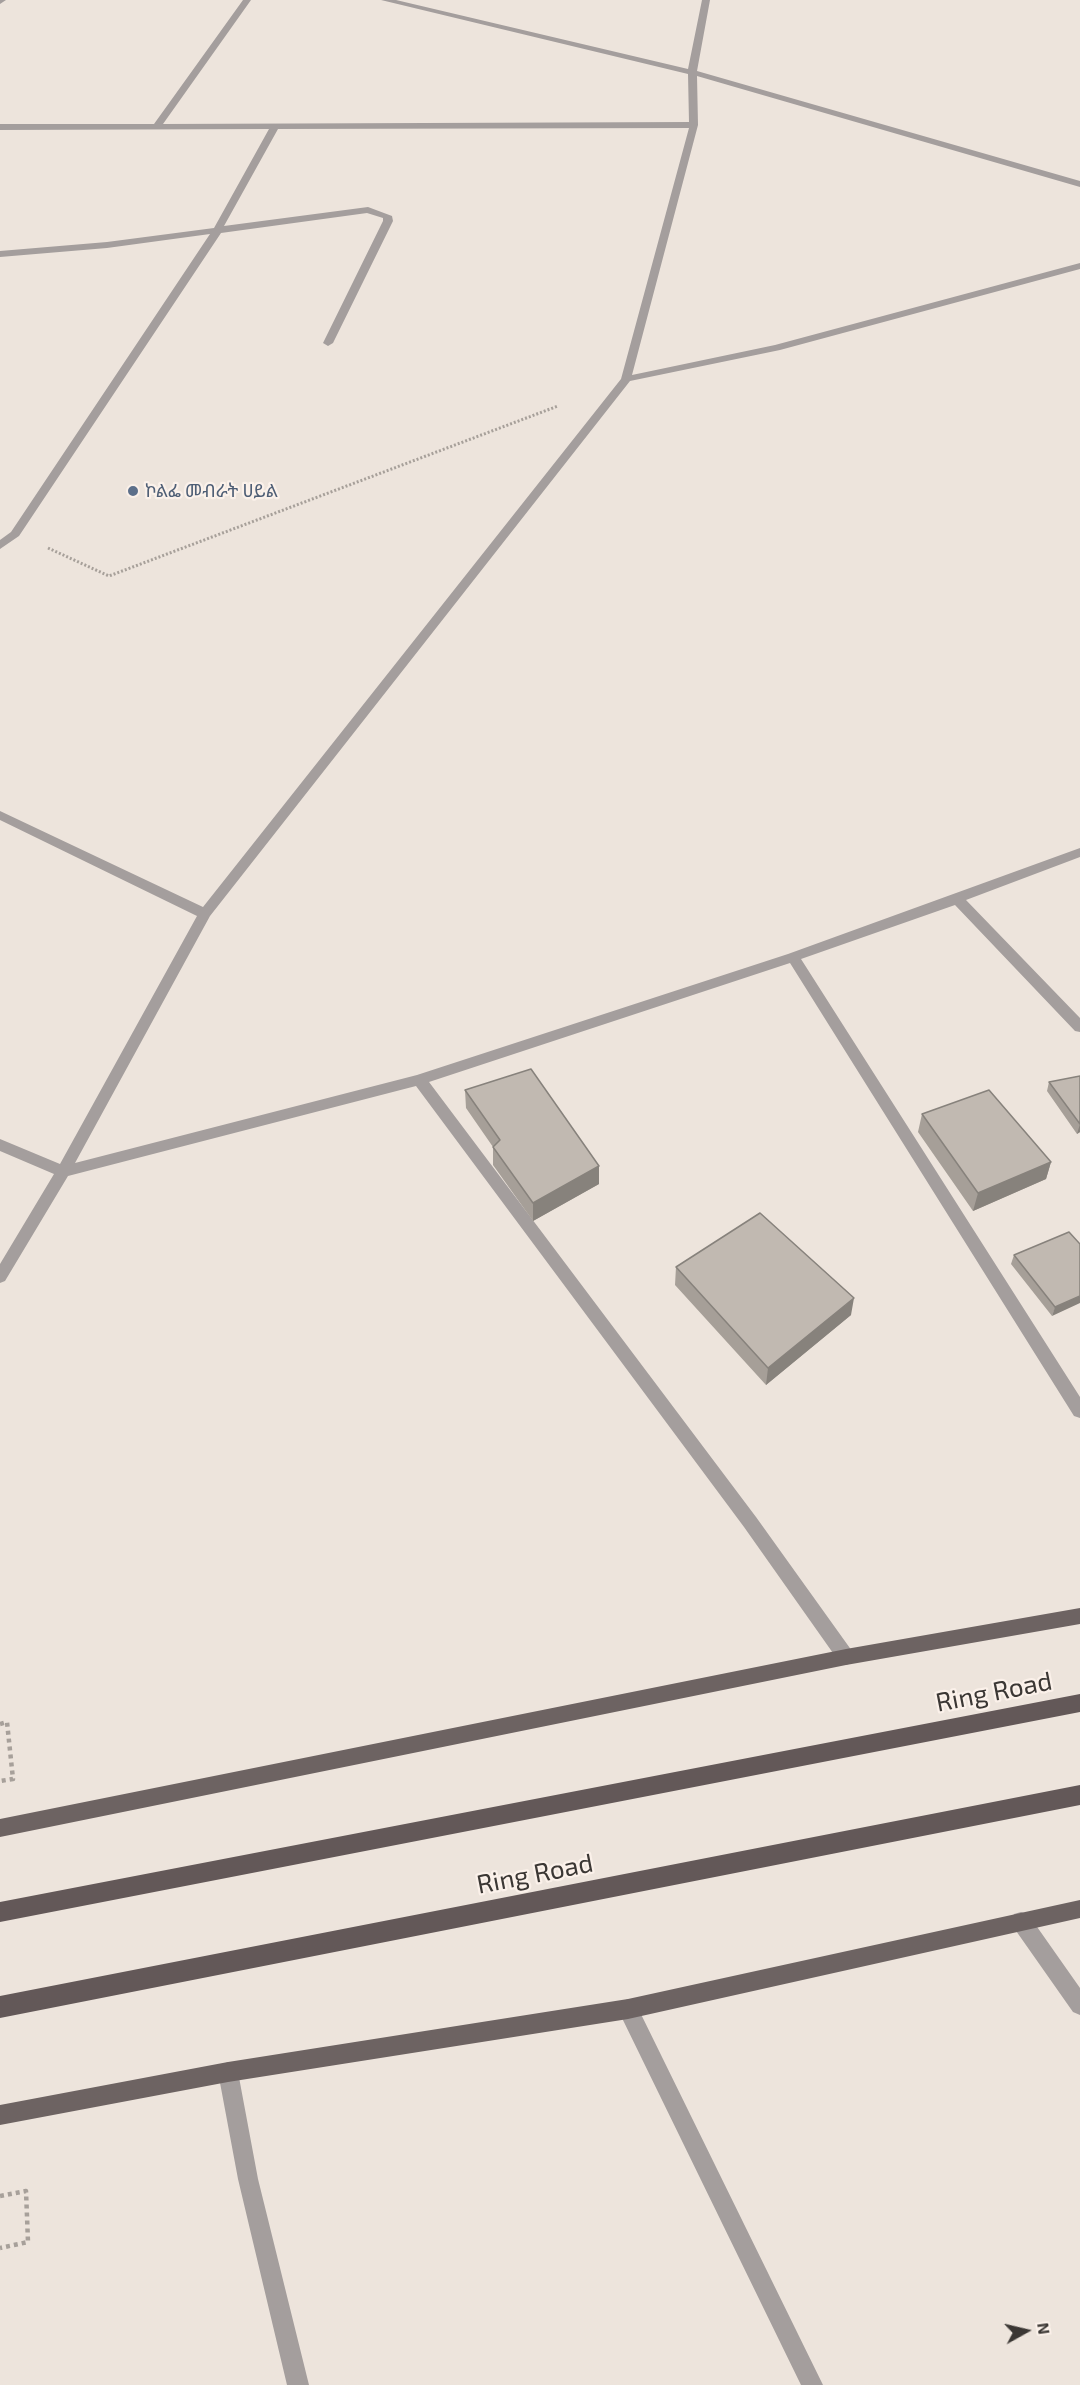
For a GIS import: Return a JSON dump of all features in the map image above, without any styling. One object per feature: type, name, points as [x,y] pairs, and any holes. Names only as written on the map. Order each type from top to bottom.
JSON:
[{"type":"highway","name":"Ring Road","points":[[0,1912],[1080,1703]]},
{"type":"highway","name":"Ring Road","points":[[0,2007],[1080,1795]]},
{"type":"main road","points":[[0,1827],[846,1657],[1080,1616]]},
{"type":"main road","points":[[0,2115],[228,2072],[628,2009],[1080,1909]]},
{"type":"street","points":[[158,125],[247,0]]},
{"type":"street","points":[[385,0],[474,23],[692,72],[1080,184]]},
{"type":"street","points":[[0,1278],[63,1172],[205,914],[626,379],[694,125],[692,72],[706,0]]},
{"type":"street","points":[[0,127],[694,125]]},
{"type":"street","points":[[0,546],[15,534],[217,231],[275,127]]},
{"type":"street","points":[[0,254],[108,245],[368,210],[387,216],[388,221],[328,343]]},
{"type":"street","points":[[626,379],[776,348],[1080,266]]},
{"type":"street","points":[[0,814],[205,914]]},
{"type":"street","points":[[0,1145],[63,1172],[419,1080],[793,957],[957,899],[1080,852]]},
{"type":"street","points":[[957,899],[1080,1027]]},
{"type":"street","points":[[793,957],[1080,1411]]},
{"type":"street","points":[[419,1080],[736,1503],[846,1657]]},
{"type":"street","points":[[1021,1921],[1080,2005]]},
{"type":"street","points":[[628,2009],[812,2385]]},
{"type":"street","points":[[228,2072],[248,2179],[298,2385]]},
{"type":"path","points":[[15,534],[109,576],[405,466],[560,405]]},
{"type":"path","points":[[0,1724],[6,1722],[13,1779],[0,1781]]},
{"type":"path","points":[[0,2196],[26,2191],[28,2242],[0,2248]]},
{"type":"building","points":[[531,1069],[599,1166],[533,1203],[493,1147],[500,1140],[465,1090]]},
{"type":"building","points":[[1080,1076],[1080,1124],[1049,1082]]},
{"type":"building","points":[[989,1090],[1051,1162],[978,1193],[922,1114]]},
{"type":"building","points":[[760,1213],[854,1298],[768,1368],[676,1267]]},
{"type":"building","points":[[1069,1232],[1080,1244],[1080,1296],[1055,1307],[1014,1255]]},
{"type":"place","name":"ኮልፌ መብራት ሀይል","points":[[133,491]]}]
